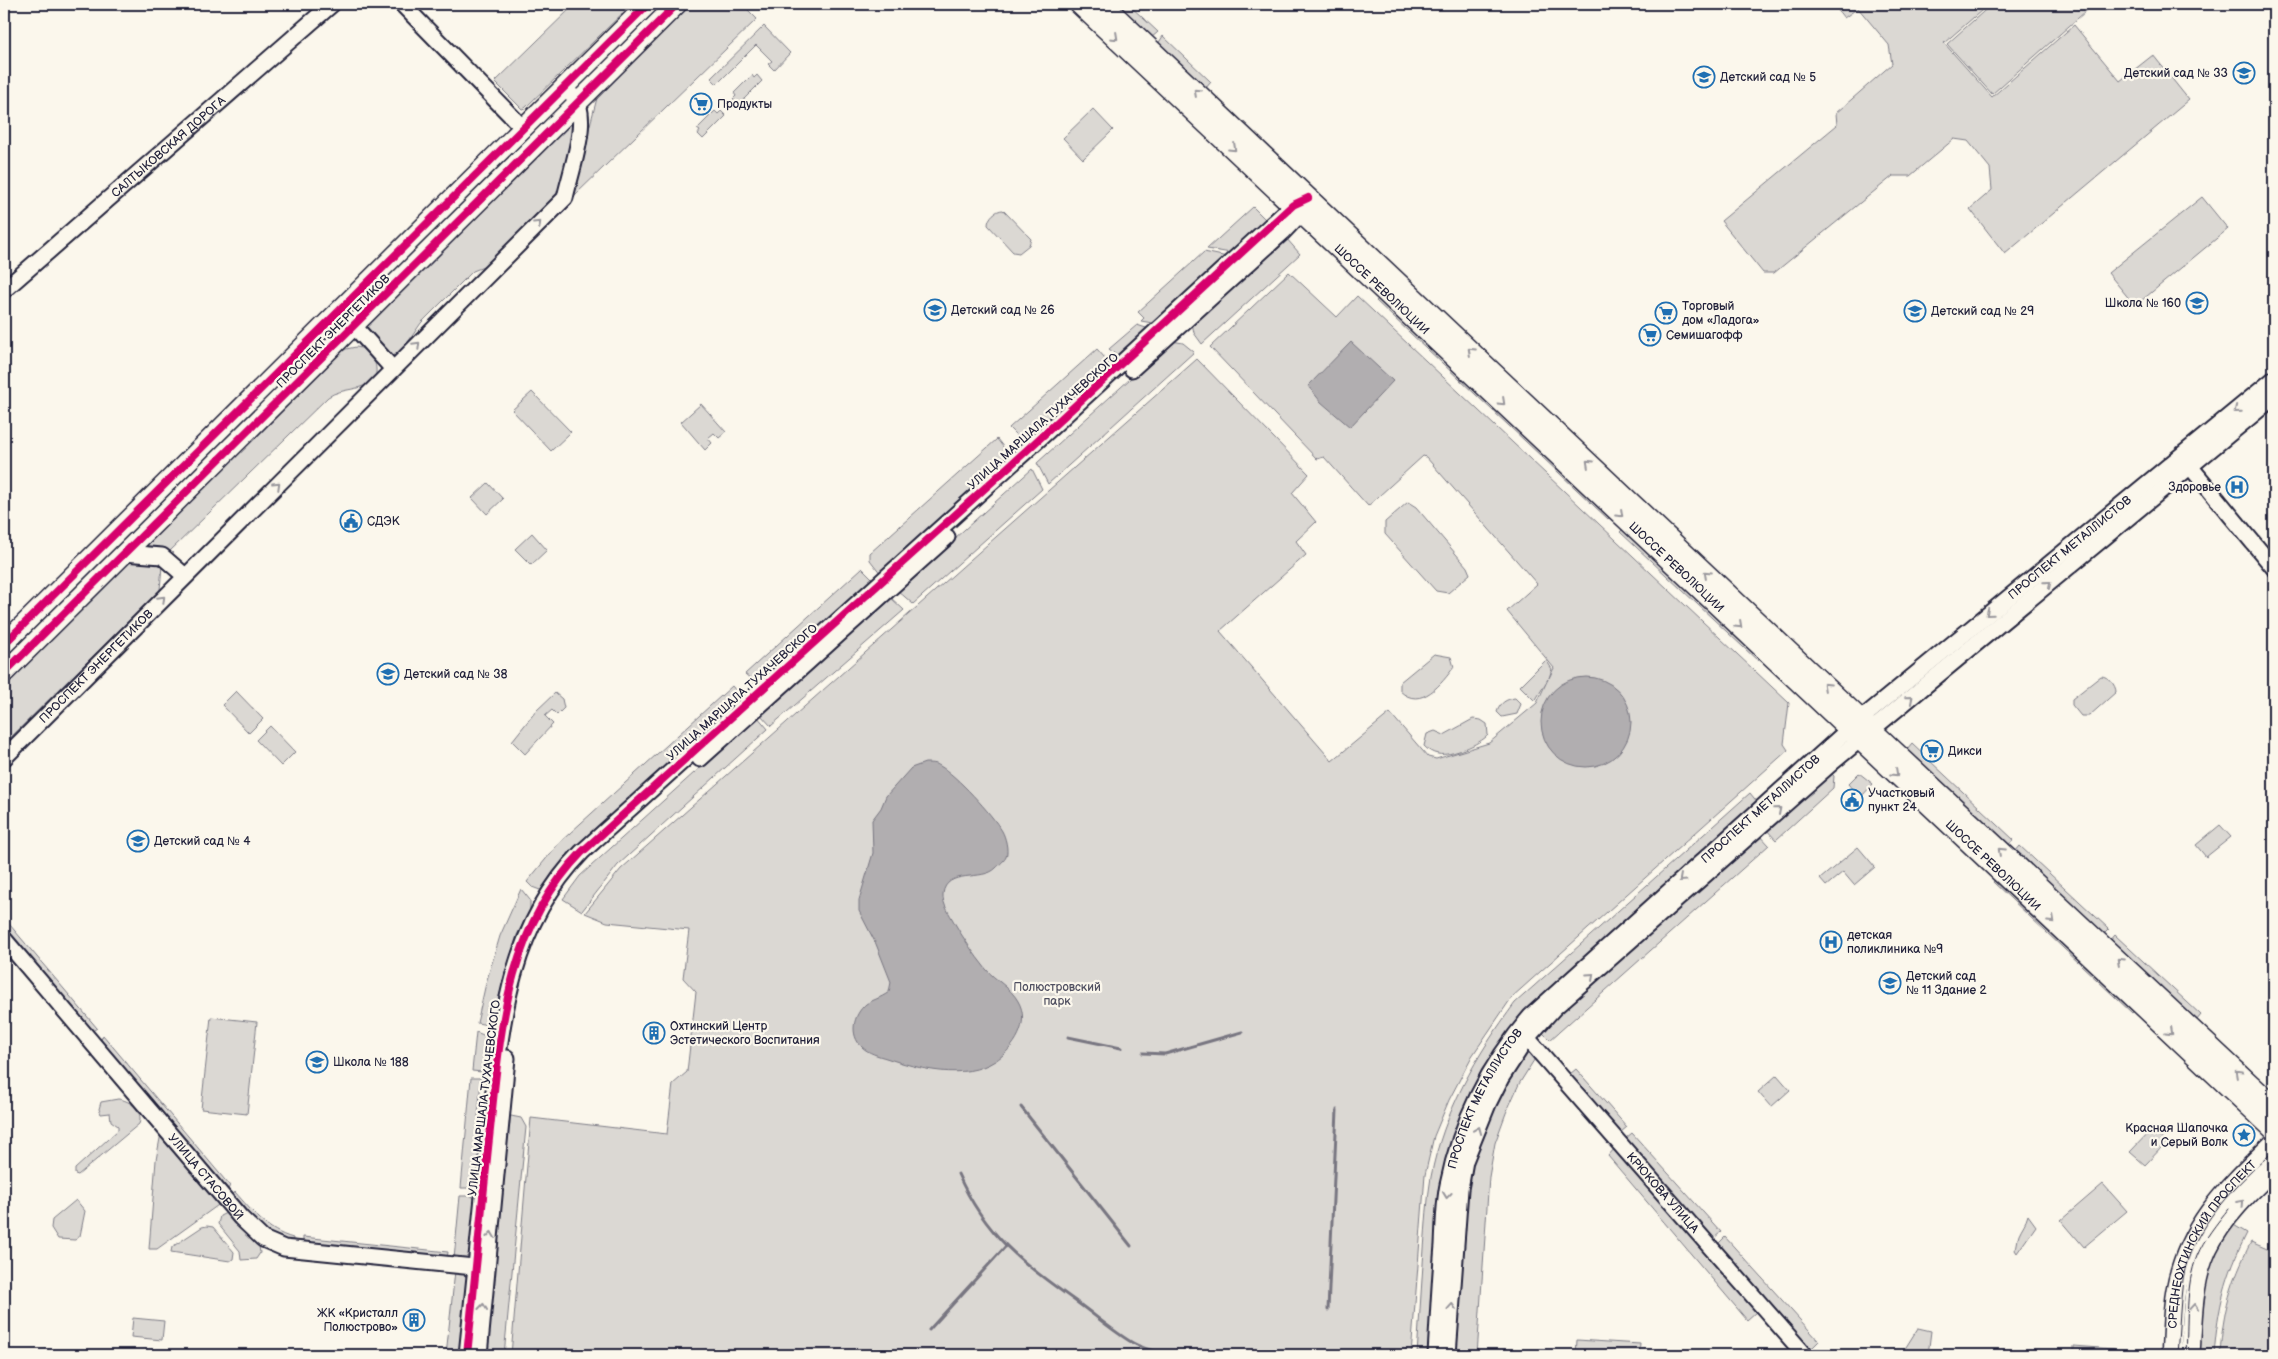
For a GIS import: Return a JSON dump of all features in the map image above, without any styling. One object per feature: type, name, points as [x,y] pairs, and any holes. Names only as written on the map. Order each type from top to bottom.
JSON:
[{"type":"main road","name":"ПРОСПЕКТ ЭНЕРГЕТИКОВ","points":[[4,644],[648,4]]},
{"type":"main road","name":"ПРОСПЕКТ ЭНЕРГЕТИКОВ","points":[[4,673],[677,4]]},
{"type":"main road","name":"ШОССЕ РЕВОЛЮЦИИ","points":[[1079,4],[1301,205],[1860,729],[2274,1106]]},
{"type":"main road","name":"ШОССЕ РЕВОЛЮЦИИ","points":[[1103,4],[1301,205]]},
{"type":"main road","name":"ШОССЕ РЕВОЛЮЦИИ","points":[[1860,729],[2274,1130]]},
{"type":"main road","name":"СРЕДНЕОХТИНСКИЙ ПРОСПЕКТ","points":[[2172,1355],[2175,1291],[2186,1252],[2196,1231],[2232,1184],[2274,1143]]},
{"type":"main road","name":"СРЕДНЕОХТИНСКИЙ ПРОСПЕКТ","points":[[2190,1355],[2195,1294],[2203,1259],[2226,1219],[2274,1169]]},
{"type":"street","name":"САЛТЫКОВСКАЯ ДОРОГА","points":[[4,290],[332,4]]},
{"type":"street","points":[[402,4],[523,128]]},
{"type":"street","points":[[564,87],[579,102]]},
{"type":"street","name":"ПРОСПЕКТ ЭНЕРГЕТИКОВ","points":[[4,758],[565,198],[582,122],[579,102]]},
{"type":"street","name":"УЛИЦА МАРШАЛА ТУХАЧЕВСКОГО","points":[[479,1355],[482,1268],[496,1078],[506,1003],[524,939],[543,901],[556,881],[582,852],[1163,327],[1301,205]]},
{"type":"street","points":[[354,326],[393,369]]},
{"type":"street","name":"ПРОСПЕКТ МЕТАЛЛИСТОВ","points":[[2186,461],[2274,379]]},
{"type":"street","name":"ПРОСПЕКТ МЕТАЛЛИСТОВ","points":[[1436,1355],[1446,1196],[1457,1146],[1489,1073],[1523,1034],[1547,1000],[1860,729],[2186,461],[2274,397]]},
{"type":"street","points":[[2186,461],[2274,568]]},
{"type":"street","points":[[124,553],[162,556],[185,576]]},
{"type":"street","name":"УЛИЦА СТАСОВОЙ","points":[[4,939],[235,1212],[263,1239],[284,1248],[482,1268]]},
{"type":"street","name":"ПРОСПЕКТ МЕТАЛЛИСТОВ","points":[[1448,1355],[1460,1190],[1465,1161],[1488,1104],[1523,1034]]},
{"type":"street","name":"КРЮКОВА УЛИЦА","points":[[1523,1034],[1805,1355]]},
{"type":"street","name":"УЛИЦА МАРШАЛА ТУХАЧЕВСКОГО","points":[[467,1355],[482,1268]]},
{"type":"green space","points":[[575,4],[632,4],[522,109],[495,82]]},
{"type":"green space","points":[[689,4],[742,4],[757,19],[575,195],[573,191],[597,98]]},
{"type":"green space","points":[[1115,4],[1128,4],[1158,32],[1151,38]]},
{"type":"green space","points":[[1833,4],[1989,4],[1944,43],[1992,97],[2074,25],[2120,81],[2153,55],[2189,100],[2005,254],[1970,209],[1992,190],[1990,168],[1968,141],[1954,139],[1910,176],[1893,176],[1774,273],[1763,273],[1721,221],[1837,125],[1836,113],[1892,64],[1889,45],[1858,8],[1844,18]]},
{"type":"green space","points":[[1992,4],[2094,4],[1992,94],[1947,44]]},
{"type":"green space","points":[[764,26],[790,53],[774,70],[768,64],[772,61],[756,45],[717,84],[711,78]]},
{"type":"green space","points":[[1163,36],[1211,82],[1205,89],[1158,44]]},
{"type":"green space","points":[[752,75],[754,78],[757,75],[762,81],[738,105],[733,99],[736,96],[734,93]]},
{"type":"green space","points":[[1093,109],[1113,130],[1083,159],[1063,138]]},
{"type":"green space","points":[[715,111],[718,114],[721,111],[726,116],[703,139],[698,134],[700,131],[697,129]]},
{"type":"green space","points":[[571,122],[575,127],[560,189],[554,199],[486,266],[473,271],[421,323],[396,356],[391,357],[365,325]]},
{"type":"green space","points":[[2202,197],[2228,229],[2135,306],[2108,273]]},
{"type":"green space","points":[[1253,207],[1269,223],[1231,253],[1207,249]]},
{"type":"green space","points":[[1003,210],[1031,239],[1029,245],[1019,253],[1013,252],[988,225],[989,219],[993,214]]},
{"type":"green space","points":[[1286,238],[1300,254],[1202,344],[1194,333],[1192,323]]},
{"type":"green space","points":[[1204,252],[1232,258],[1158,324],[1141,321],[1144,318],[1138,312]]},
{"type":"green space","name":"Полюстровский парк","points":[[1289,272],[1337,317],[1357,296],[1789,703],[1784,744],[1788,750],[1512,997],[1472,1056],[1449,1100],[1434,1136],[1425,1175],[1411,1355],[511,1355],[531,1118],[667,1134],[673,1084],[687,1072],[696,992],[683,978],[689,930],[607,922],[585,913],[621,869],[1197,359],[1309,474],[1292,493],[1316,522],[1296,541],[1306,555],[1220,631],[1332,761],[1390,713],[1428,757],[1436,759],[1489,743],[1537,703],[1548,679],[1535,701],[1520,686],[1546,660],[1552,669],[1549,678],[1554,668],[1507,611],[1537,584],[1426,457],[1423,456],[1368,506],[1324,457],[1317,459],[1210,347]]},
{"type":"green space","points":[[1378,299],[1610,517],[1608,519],[1376,301]]},
{"type":"green space","points":[[1137,325],[1152,330],[1120,358],[1109,349]]},
{"type":"green space","points":[[1172,341],[1183,343],[1194,352],[1048,484],[1037,463]]},
{"type":"green space","points":[[362,348],[373,358],[376,368],[375,379],[364,386],[328,397],[169,552],[144,547],[336,355],[346,349]]},
{"type":"green space","points":[[1097,349],[1112,366],[1025,444],[1009,428]]},
{"type":"green space","points":[[532,392],[571,432],[551,451],[512,410]]},
{"type":"green space","points":[[701,404],[726,432],[719,438],[714,433],[708,438],[712,443],[705,450],[681,422]]},
{"type":"green space","points":[[997,439],[1011,457],[881,574],[870,560],[870,553]]},
{"type":"green space","points":[[1032,469],[1042,489],[913,604],[897,590]]},
{"type":"green space","points":[[488,483],[503,499],[487,514],[472,498]]},
{"type":"green space","points":[[1408,502],[1416,507],[1467,567],[1470,574],[1448,593],[1436,591],[1385,534],[1385,522]]},
{"type":"green space","points":[[1623,529],[1760,658],[1758,661],[1620,532]]},
{"type":"green space","points":[[532,533],[547,550],[531,565],[515,549]]},
{"type":"green space","points":[[156,559],[162,565],[160,590],[4,744],[4,687],[130,562],[134,560]]},
{"type":"green space","points":[[862,568],[874,580],[757,684],[745,674]]},
{"type":"green space","points":[[890,597],[904,610],[771,726],[760,714]]},
{"type":"green space","points":[[1434,654],[1451,657],[1454,667],[1437,687],[1416,698],[1400,691],[1400,682]]},
{"type":"green space","points":[[2101,676],[2111,681],[2116,692],[2089,716],[2081,716],[2072,705],[2072,699]]},
{"type":"green space","points":[[732,686],[743,699],[578,848],[564,862],[544,888],[540,890],[532,887],[527,882],[559,843]]},
{"type":"green space","points":[[236,691],[263,719],[249,733],[222,705]]},
{"type":"green space","points":[[555,693],[562,699],[564,708],[557,715],[552,710],[545,716],[553,724],[525,754],[512,741],[536,711]]},
{"type":"green space","points":[[1515,698],[1521,704],[1517,714],[1502,717],[1497,712],[1500,706],[1506,700]]},
{"type":"green space","points":[[757,716],[768,729],[618,865],[582,911],[563,899],[580,876]]},
{"type":"green space","points":[[1473,719],[1481,720],[1487,724],[1488,735],[1484,739],[1450,754],[1438,754],[1424,746],[1427,734],[1435,731],[1444,735]]},
{"type":"green space","points":[[270,726],[295,752],[281,766],[256,740]]},
{"type":"green space","points":[[1912,744],[2014,840],[2008,845],[1907,750]]},
{"type":"green space","points":[[1831,773],[1834,776],[1833,788],[1776,840],[1765,828],[1773,826]]},
{"type":"green space","points":[[1859,773],[1873,784],[1860,798],[1848,784]]},
{"type":"green space","points":[[1750,793],[1758,803],[1514,1026],[1482,1069],[1468,1097],[1451,1142],[1441,1185],[1430,1355],[1417,1355],[1428,1195],[1431,1177],[1436,1153],[1444,1130],[1463,1085],[1475,1064],[1515,1003]]},
{"type":"green space","points":[[2220,825],[2231,837],[2206,857],[2196,845]]},
{"type":"green space","points":[[1759,834],[1769,845],[1550,1040],[1541,1031],[1558,1013]]},
{"type":"green space","points":[[2020,846],[2109,929],[2103,935],[2015,852]]},
{"type":"green space","points":[[1858,847],[1875,867],[1854,885],[1843,872],[1826,886],[1820,879]]},
{"type":"green space","points":[[1996,879],[2135,1010],[2132,1013],[1993,882]]},
{"type":"green space","points":[[521,889],[530,900],[530,910],[517,935],[498,1000],[495,1019],[488,1025],[477,1023],[486,983],[500,936]]},
{"type":"green space","points":[[4,918],[97,1028],[91,1032],[4,930]]},
{"type":"green space","points":[[2115,935],[2201,1015],[2196,1021],[2110,941]]},
{"type":"green space","points":[[211,1017],[257,1022],[247,1114],[201,1109]]},
{"type":"green space","points":[[476,1032],[488,1037],[492,1045],[490,1062],[483,1061],[482,1072],[472,1071]]},
{"type":"green space","points":[[103,1035],[230,1186],[226,1192],[100,1042]]},
{"type":"green space","points":[[1530,1052],[1536,1057],[1519,1084],[1506,1113],[1495,1143],[1489,1177],[1477,1355],[1453,1355],[1460,1232],[1465,1192],[1470,1171],[1476,1150],[1493,1109],[1514,1071],[1526,1053]]},
{"type":"green space","points":[[1576,1069],[1627,1127],[1621,1132],[1570,1074]]},
{"type":"green space","points":[[1777,1075],[1790,1090],[1771,1107],[1758,1092]]},
{"type":"green space","points":[[471,1078],[481,1078],[478,1118],[485,1119],[477,1185],[471,1188],[461,1188]]},
{"type":"green space","points":[[118,1099],[135,1107],[140,1115],[139,1124],[78,1175],[75,1174],[75,1169],[118,1130],[118,1126],[111,1121],[110,1113],[101,1114],[99,1109],[101,1102]]},
{"type":"green space","points":[[511,1116],[521,1118],[526,1127],[504,1355],[487,1355],[507,1120]]},
{"type":"green space","points":[[2152,1129],[2166,1143],[2145,1165],[2130,1152]]},
{"type":"green space","points":[[161,1133],[221,1203],[157,1249],[149,1249],[156,1160]]},
{"type":"green space","points":[[1632,1133],[1721,1232],[1713,1239],[1626,1138]]},
{"type":"green space","points":[[1615,1148],[1756,1312],[1747,1320],[1608,1156]]},
{"type":"green space","points":[[2103,1184],[2127,1211],[2084,1247],[2061,1220]]},
{"type":"green space","points":[[235,1192],[254,1213],[275,1231],[293,1238],[292,1243],[268,1236],[231,1198]]},
{"type":"green space","points":[[460,1196],[472,1196],[476,1201],[471,1254],[465,1260],[454,1259]]},
{"type":"green space","points":[[76,1200],[85,1211],[80,1236],[75,1240],[58,1239],[51,1228],[52,1220]]},
{"type":"green space","points":[[228,1212],[259,1246],[260,1253],[256,1259],[241,1260],[240,1251],[218,1224],[220,1216]]},
{"type":"green space","points":[[2028,1215],[2036,1226],[2017,1253],[2015,1250],[2018,1236]]},
{"type":"green space","points":[[2232,1224],[2247,1233],[2233,1264],[2224,1292],[2220,1307],[2214,1355],[2199,1355],[2203,1294],[2209,1265]]},
{"type":"green space","points":[[202,1227],[213,1227],[234,1252],[233,1259],[230,1261],[171,1252],[172,1247]]},
{"type":"green space","points":[[303,1237],[448,1252],[447,1259],[303,1244]]},
{"type":"green space","points":[[1725,1237],[1819,1341],[1810,1350],[1718,1244]]},
{"type":"green space","points":[[2251,1242],[2274,1252],[2274,1355],[2220,1355],[2223,1324],[2229,1297],[2238,1270]]},
{"type":"green space","points":[[455,1271],[462,1273],[469,1280],[461,1355],[446,1355]]},
{"type":"green space","points":[[133,1318],[164,1321],[162,1340],[131,1337]]},
{"type":"green space","points":[[1918,1328],[1931,1331],[1928,1355],[1901,1355]]},
{"type":"green space","points":[[1577,1340],[1640,1344],[1639,1355],[1576,1355]]},
{"type":"green space","points":[[2074,1346],[2114,1349],[2113,1355],[2074,1355]]},
{"type":"shaded area","points":[[1351,342],[1393,381],[1350,427],[1321,402],[1308,386]]},
{"type":"shaded area","points":[[1586,677],[1595,678],[1611,685],[1623,697],[1630,713],[1630,731],[1623,747],[1611,759],[1595,766],[1586,767],[1577,766],[1561,759],[1549,747],[1542,731],[1541,722],[1542,713],[1549,697],[1561,685],[1577,678]]},
{"type":"shaded area","points":[[925,763],[940,766],[973,796],[1002,831],[1007,847],[1005,858],[996,868],[990,872],[951,881],[946,886],[943,894],[947,909],[969,946],[986,969],[1015,996],[1022,1009],[1023,1018],[1014,1043],[995,1061],[970,1071],[956,1072],[927,1069],[877,1055],[862,1047],[855,1037],[854,1031],[858,1014],[868,1003],[889,992],[891,982],[876,944],[859,911],[859,900],[873,853],[872,820],[881,808],[886,796],[911,768]]},
{"type":"waterway","points":[[1143,1053],[1165,1054],[1242,1032]]},
{"type":"waterway","points":[[1068,1037],[1121,1048]]},
{"type":"waterway","points":[[1021,1107],[1131,1246]]},
{"type":"waterway","points":[[1328,1310],[1337,1110]]},
{"type":"waterway","points":[[958,1174],[981,1215],[1008,1248],[1024,1262],[1126,1339],[1141,1347],[1169,1355]]},
{"type":"waterway","points":[[929,1330],[1005,1247]]},
{"type":"tram line","points":[[2177,1355],[2183,1279],[2195,1242],[2231,1192],[2274,1151]]},
{"type":"tram line","points":[[2186,1355],[2189,1292],[2193,1268],[2203,1243],[2229,1208]]},
{"type":"cycle path","points":[[4,644],[648,4]]},
{"type":"cycle path","points":[[4,673],[677,4]]},
{"type":"cycle path","points":[[467,1355],[496,1068],[502,1029],[520,953],[535,918],[555,884],[582,852],[1026,451],[1293,205],[1308,198]]},
{"type":"place","name":"Детский сад № 33","points":[[2244,73]]},
{"type":"place","name":"Детский сад № 5","points":[[1704,77]]},
{"type":"place","name":"Продукты","points":[[701,104]]},
{"type":"place","name":"Школа № 160","points":[[2197,303]]},
{"type":"place","name":"Детский сад № 26","points":[[935,310]]},
{"type":"place","name":"Детский сад № 29","points":[[1915,311]]},
{"type":"place","name":"Торговый дом «Ладога»","points":[[1666,313]]},
{"type":"place","name":"Семишагофф","points":[[1650,335]]},
{"type":"place","name":"Здоровье","points":[[2237,487]]},
{"type":"place","name":"СДЭК","points":[[351,521]]},
{"type":"place","name":"Детский сад № 38","points":[[388,674]]},
{"type":"place","name":"Дикси","points":[[1932,751]]},
{"type":"place","name":"Участковый пункт 24","points":[[1852,800]]},
{"type":"place","name":"Детский сад № 4","points":[[138,841]]},
{"type":"place","name":"детская поликлиника №9","points":[[1831,942]]},
{"type":"place","name":"Детский сад № 11 Здание 2","points":[[1890,983]]},
{"type":"place","name":"Охтинский Центр Эстетического Воспитания","points":[[654,1033]]},
{"type":"place","name":"Школа № 188","points":[[317,1062]]},
{"type":"place","name":"Красная Шапочка и Серый Волк","points":[[2244,1135]]},
{"type":"place","name":"ЖК «Кристалл Полюстрово»","points":[[414,1320]]}]
